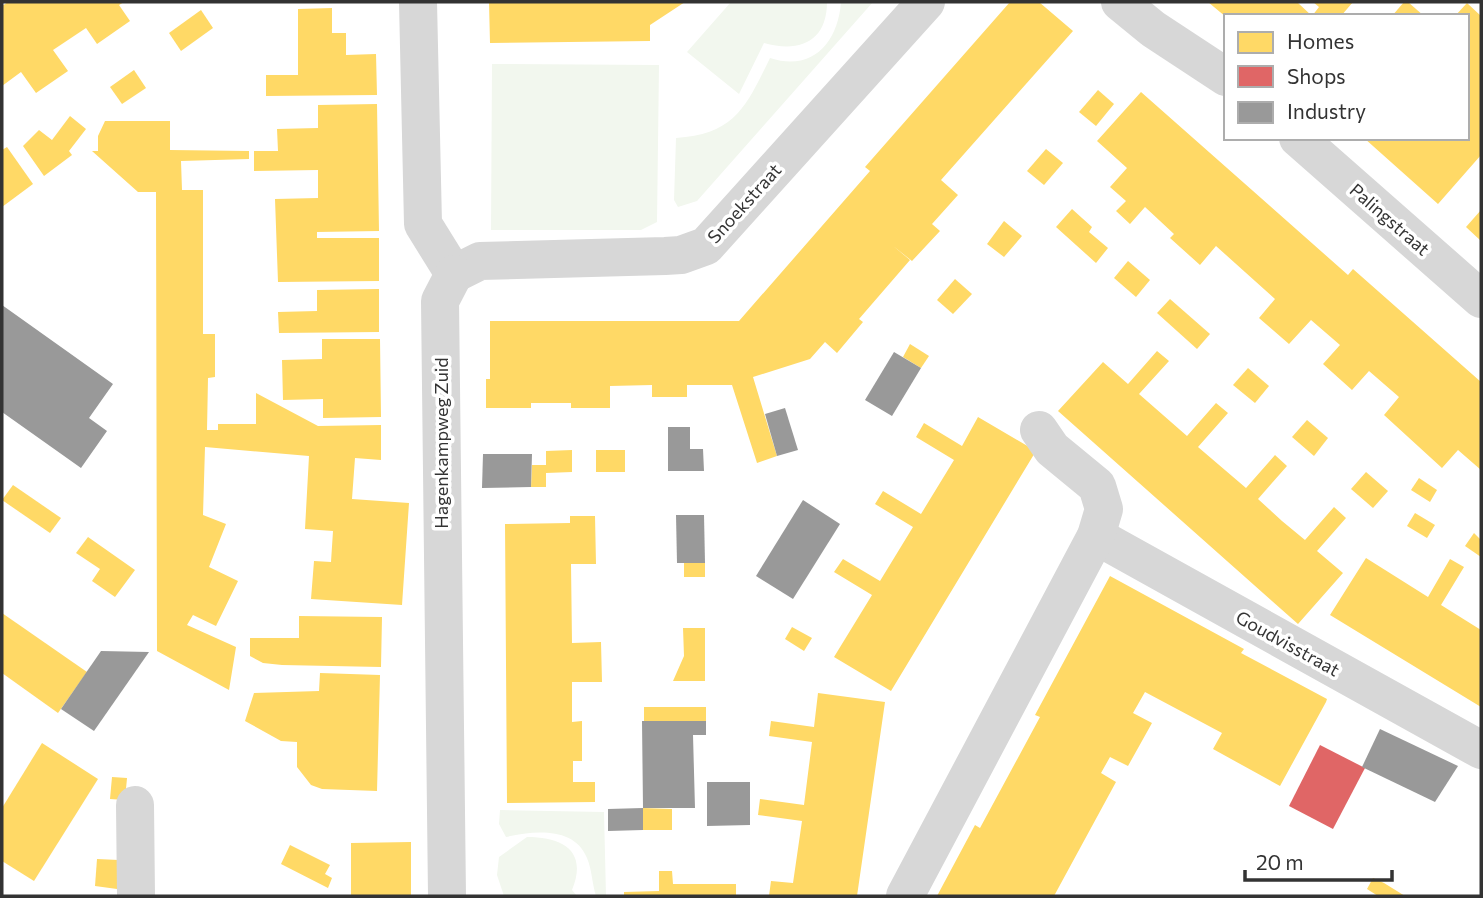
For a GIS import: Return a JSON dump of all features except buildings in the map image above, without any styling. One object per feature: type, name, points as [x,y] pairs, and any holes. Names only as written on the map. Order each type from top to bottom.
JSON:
[{"type":"street","points":[[418,2],[423,225],[454,274]]},
{"type":"street","name":"Snoekstraat","points":[[454,274],[480,261],[681,255],[706,246],[926,2]]},
{"type":"street","points":[[1121,2],[1153,29],[1224,76]]},
{"type":"street","name":"Palingstraat","points":[[1300,140],[1481,299]]},
{"type":"street","name":"Hagenkampweg Zuid","points":[[447,896],[440,301],[454,274]]},
{"type":"street","points":[[905,896],[1096,536],[1104,509],[1097,486],[1052,449],[1039,430]]},
{"type":"street","name":"Goudvisstraat","points":[[1096,536],[1481,750]]},
{"type":"street","points":[[135,805],[136,896]]},
{"type":"shaded area","points":[[731,2],[827,2],[826,16],[822,27],[809,41],[789,46],[764,43],[739,94],[687,52]]},
{"type":"shaded area","points":[[841,2],[873,2],[697,201],[678,207],[674,200],[676,138],[712,131],[736,115],[753,91],[770,58],[798,61],[820,51],[835,30]]},
{"type":"shaded area","points":[[492,64],[659,65],[657,222],[641,230],[491,230]]},
{"type":"shaded area","points":[[500,810],[604,812],[606,896],[596,896],[587,858],[573,840],[552,833],[506,837],[499,824]]},
{"type":"shaded area","points":[[527,837],[551,840],[569,849],[577,865],[572,890],[577,896],[504,896],[497,875],[499,857]]}]
